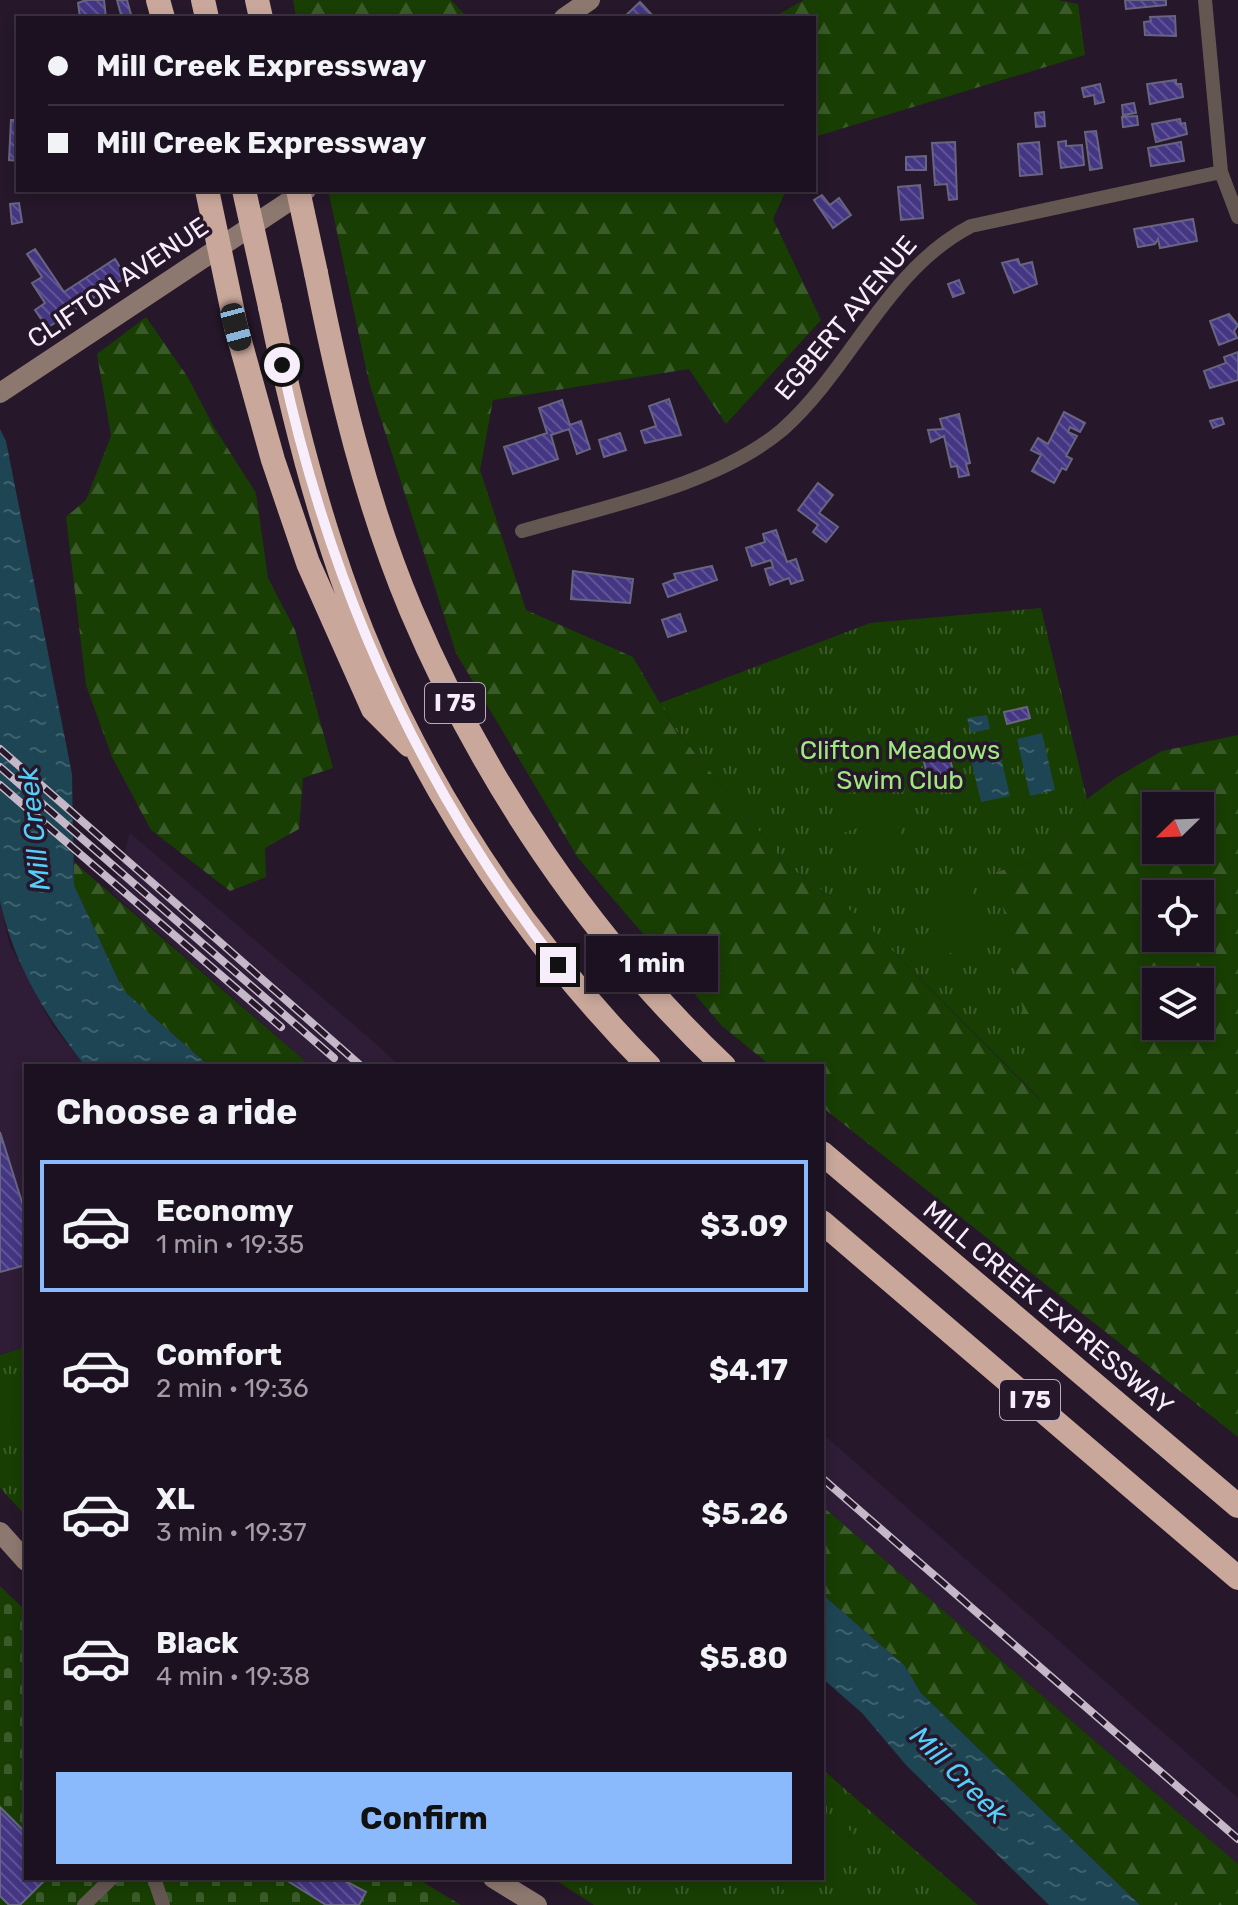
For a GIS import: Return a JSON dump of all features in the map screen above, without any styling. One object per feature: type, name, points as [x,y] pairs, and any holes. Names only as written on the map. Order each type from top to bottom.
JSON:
[{"type":"highway","points":[[207,192],[236,327],[273,460],[308,563],[346,655],[373,709],[424,761]]},
{"type":"highway","name":"I 75","points":[[244,192],[301,448],[332,551],[383,680],[469,841],[521,917],[576,988],[647,1064]]},
{"type":"highway","name":"I 75","points":[[298,192],[367,486],[411,609],[465,723],[518,816],[579,901],[658,1000],[722,1064]]},
{"type":"highway","name":"MILL CREEK EXPRESSWAY","points":[[824,1155],[1238,1506]]},
{"type":"highway","name":"I 75","points":[[824,1224],[1238,1578]]},
{"type":"main road","points":[[567,16],[590,0]]},
{"type":"main road","name":"CLIFTON AVENUE","points":[[0,393],[303,192]]},
{"type":"main road","points":[[0,1532],[24,1559]]},
{"type":"main road","points":[[496,1880],[537,1905]]},
{"type":"street","points":[[1205,0],[1221,172],[1238,217]]},
{"type":"street","name":"EGBERT AVENUE","points":[[522,531],[707,475],[759,448],[803,409],[913,269],[951,237],[971,226],[993,218],[1221,172]]},
{"type":"street","points":[[84,1905],[110,1880]]},
{"type":"street","points":[[155,1880],[163,1905]]},
{"type":"shaded area","points":[[130,833],[398,1064],[309,1064],[112,893]]},
{"type":"shaded area","points":[[0,901],[9,943],[52,1025],[83,1064],[24,1064],[24,1348],[0,1355]]},
{"type":"shaded area","points":[[824,1435],[1238,1798],[1238,1864],[824,1508]]},
{"type":"green space","points":[[293,0],[451,0],[466,16],[296,16]]},
{"type":"green space","points":[[804,0],[1058,0],[1078,4],[1085,55],[816,136],[816,16],[776,16]]},
{"type":"green space","points":[[328,192],[785,192],[773,219],[821,320],[726,424],[689,369],[493,400],[480,470],[526,610],[633,657],[675,729],[788,866],[858,916],[1040,1100],[996,872],[1054,855],[1087,799],[1162,751],[1238,735],[1238,1437],[824,1109],[824,1064],[769,1064],[722,1026],[578,858],[456,653],[369,382]]},
{"type":"green space","points":[[146,317],[187,376],[214,427],[256,493],[268,578],[295,630],[333,768],[303,778],[299,829],[265,848],[266,877],[230,891],[151,830],[112,757],[86,685],[66,517],[86,500],[111,436],[97,354]]},
{"type":"green space","name":"Clifton Meadows Swim Club","points":[[1041,608],[1087,799],[1054,855],[996,872],[1042,1101],[858,916],[788,866],[675,729],[660,703],[870,623]]},
{"type":"green space","points":[[865,723],[873,748],[819,766],[811,740]]},
{"type":"green space","points":[[876,757],[884,782],[830,800],[822,774]]},
{"type":"green space","points":[[887,790],[895,816],[841,833],[833,808]]},
{"type":"green space","points":[[898,825],[906,850],[852,868],[844,843]]},
{"type":"green space","points":[[74,862],[309,1064],[207,1064],[123,990],[74,885]]},
{"type":"green space","points":[[970,883],[978,908],[924,924],[916,899]]},
{"type":"green space","points":[[980,917],[987,942],[933,958],[926,933]]},
{"type":"green space","points":[[24,1348],[24,1514],[0,1488],[0,1355]]},
{"type":"green space","points":[[24,1373],[24,1430],[0,1412],[0,1392]]},
{"type":"green space","points":[[824,1508],[1238,1864],[1238,1905],[1140,1905],[921,1693],[905,1666],[824,1596]]},
{"type":"green space","points":[[0,1586],[24,1609],[24,1880],[419,1880],[461,1905],[0,1905]]},
{"type":"green space","points":[[824,1771],[978,1905],[594,1905],[555,1880],[824,1880]]},
{"type":"green space","points":[[824,1811],[852,1832],[824,1871]]},
{"type":"green space","points":[[770,1880],[818,1880],[802,1903]]},
{"type":"water","name":"Mill Creek","points":[[0,429],[6,441],[72,774],[74,885],[123,990],[207,1064],[84,1064],[57,1028],[22,968],[0,901]]},
{"type":"water","points":[[987,715],[990,729],[971,733],[967,718]]},
{"type":"water","points":[[1042,733],[1055,790],[1030,796],[1017,739]]},
{"type":"water","points":[[997,740],[1010,796],[981,802],[968,747]]},
{"type":"water","name":"Mill Creek","points":[[824,1596],[905,1666],[921,1693],[1140,1905],[1049,1905],[906,1765],[862,1713],[824,1680]]},
{"type":"building","points":[[104,0],[106,16],[80,16],[78,3]]},
{"type":"building","points":[[117,0],[127,0],[131,16],[121,16]]},
{"type":"building","points":[[1125,0],[1166,0],[1166,5],[1126,9]]},
{"type":"building","points":[[640,2],[653,16],[625,16]]},
{"type":"building","points":[[1175,16],[1176,36],[1145,35],[1144,22],[1151,21],[1150,17]]},
{"type":"building","points":[[1176,80],[1176,84],[1181,84],[1183,97],[1150,104],[1147,84]]},
{"type":"building","points":[[1100,84],[1104,102],[1095,104],[1094,95],[1084,97],[1082,88]]},
{"type":"building","points":[[1134,103],[1136,113],[1123,115],[1122,105]]},
{"type":"building","points":[[1044,112],[1045,126],[1036,127],[1035,113]]},
{"type":"building","points":[[1137,116],[1138,125],[1123,127],[1122,117]]},
{"type":"building","points":[[1180,119],[1181,124],[1185,123],[1187,134],[1156,142],[1152,124]]},
{"type":"building","points":[[11,120],[16,120],[16,161],[9,160]]},
{"type":"building","points":[[1096,131],[1102,168],[1090,170],[1085,132]]},
{"type":"building","points":[[1066,141],[1066,146],[1082,145],[1084,165],[1061,168],[1058,142]]},
{"type":"building","points":[[955,142],[957,199],[949,200],[947,184],[935,185],[932,143]]},
{"type":"building","points":[[1039,142],[1042,174],[1020,176],[1018,144]]},
{"type":"building","points":[[1181,142],[1184,161],[1151,166],[1148,148]]},
{"type":"building","points":[[926,156],[926,170],[906,170],[906,157]]},
{"type":"building","points":[[920,185],[923,218],[901,220],[898,187]]},
{"type":"building","points":[[822,195],[830,205],[839,198],[851,215],[833,228],[814,200]]},
{"type":"building","points":[[19,203],[22,222],[12,224],[10,204]]},
{"type":"building","points":[[1193,219],[1197,241],[1160,248],[1158,239],[1155,244],[1138,247],[1134,229]]},
{"type":"building","points":[[35,249],[64,292],[115,259],[126,277],[47,328],[35,310],[45,303],[32,283],[42,277],[27,254]]},
{"type":"building","points":[[1018,259],[1020,265],[1032,262],[1037,284],[1014,293],[1002,263]]},
{"type":"building","points":[[959,280],[964,293],[953,297],[948,284]]},
{"type":"building","points":[[1229,314],[1238,325],[1234,331],[1237,338],[1219,345],[1210,321]]},
{"type":"building","points":[[1238,352],[1238,380],[1210,388],[1204,371],[1226,363],[1224,357]]},
{"type":"building","points":[[669,399],[681,435],[645,443],[641,431],[656,426],[649,406]]},
{"type":"building","points":[[562,400],[570,425],[581,421],[590,449],[577,454],[569,429],[551,435],[558,459],[513,474],[504,447],[547,433],[539,408]]},
{"type":"building","points":[[1064,412],[1085,423],[1080,432],[1070,427],[1068,432],[1077,436],[1066,456],[1072,459],[1066,470],[1062,468],[1054,483],[1032,471],[1041,455],[1031,450],[1038,438],[1048,444]]},
{"type":"building","points":[[959,414],[970,463],[966,464],[969,475],[959,477],[957,466],[951,467],[944,436],[931,442],[928,430],[943,429],[940,419]]},
{"type":"building","points":[[1222,418],[1224,424],[1213,428],[1210,421]]},
{"type":"building","points":[[620,433],[626,450],[604,457],[599,440]]},
{"type":"building","points":[[818,483],[833,495],[819,513],[838,527],[826,542],[813,532],[818,525],[798,510]]},
{"type":"building","points":[[776,530],[787,562],[796,559],[803,580],[791,584],[789,578],[770,585],[765,569],[773,567],[771,560],[752,566],[746,548],[765,542],[763,534]]},
{"type":"building","points":[[712,566],[717,580],[668,597],[663,584],[676,579],[674,574]]},
{"type":"building","points":[[573,571],[633,579],[630,603],[571,599]]},
{"type":"building","points":[[680,614],[686,631],[668,637],[662,620]]},
{"type":"building","points":[[1027,707],[1030,718],[1007,724],[1004,712]]},
{"type":"building","points":[[946,744],[953,771],[928,778],[921,750]]},
{"type":"building","points":[[0,1132],[24,1209],[24,1266],[0,1272]]},
{"type":"building","points":[[0,1807],[24,1831],[24,1880],[45,1880],[20,1905],[9,1905],[0,1896]]},
{"type":"building","points":[[286,1880],[344,1880],[366,1892],[359,1905],[326,1905]]},
{"type":"railway","points":[[0,749],[359,1064]]},
{"type":"railway","points":[[0,767],[334,1058]]},
{"type":"railway","points":[[0,785],[281,1027]]},
{"type":"railway","points":[[824,1480],[1238,1839]]},
{"type":"route","points":[[282,365],[301,448],[332,551],[383,680],[469,841],[558,965]]}]
